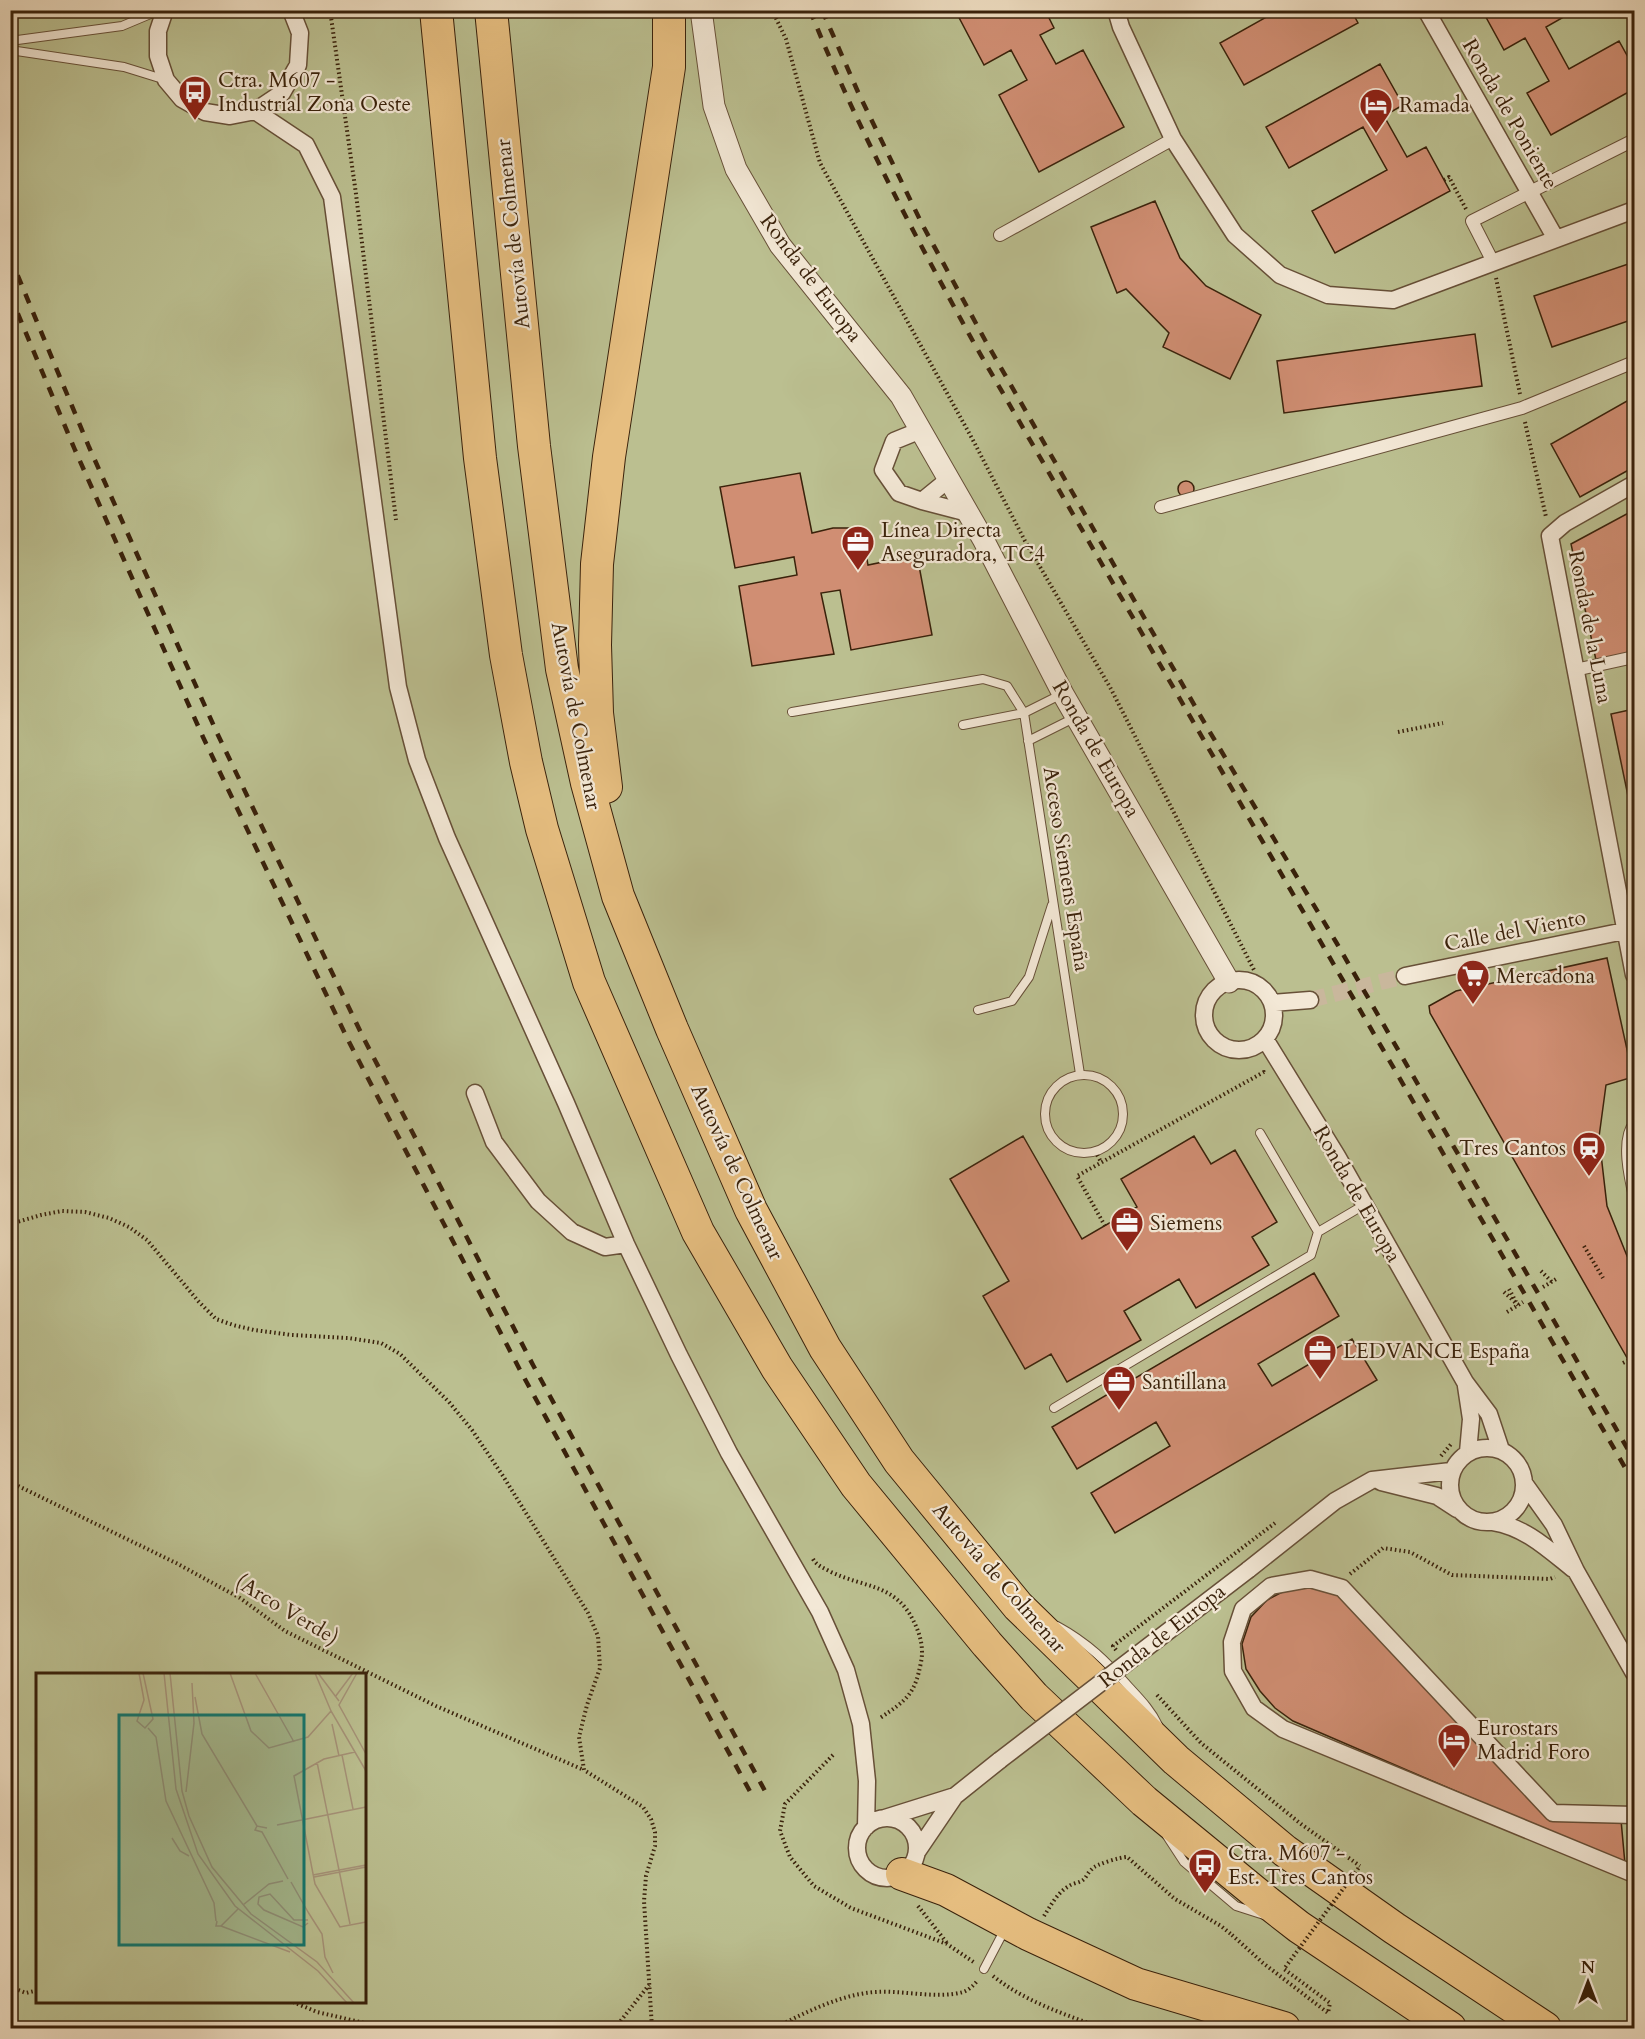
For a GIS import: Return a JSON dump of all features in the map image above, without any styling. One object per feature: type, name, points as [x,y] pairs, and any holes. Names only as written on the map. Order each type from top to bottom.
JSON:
[{"type":"highway","points":[[436,10],[480,458],[506,655],[526,762],[542,829],[590,982],[698,1232],[790,1388],[856,1485],[987,1644],[1034,1697],[1144,1801],[1299,1927],[1450,2028]]},
{"type":"highway","name":"Autovía de Colmenar","points":[[491,10],[534,446],[562,669],[587,783],[618,896],[751,1210],[825,1348],[899,1461],[1018,1606],[1176,1760],[1285,1851],[1394,1928],[1545,2028]]},
{"type":"highway","points":[[651,978],[634,893],[605,782],[597,713],[595,645],[597,564],[609,457],[669,67],[669,10]]},
{"type":"highway","points":[[904,1868],[1018,1929],[1136,1984],[1284,2028]]},
{"type":"street","points":[[165,10],[158,31],[158,56],[166,80],[182,99],[205,112],[230,116],[255,111],[282,93],[298,65],[300,33],[291,10]]},
{"type":"street","name":"Ronda de Europa","points":[[701,10],[714,106],[736,169],[780,245],[901,396],[968,513],[1064,694],[1229,982]]},
{"type":"street","points":[[1116,10],[1121,27],[1173,139],[1235,235],[1280,276],[1328,295],[1393,300],[1635,210]]},
{"type":"street","name":"Ronda de Poniente","points":[[1426,10],[1556,239]]},
{"type":"street","points":[[255,111],[306,145],[332,196],[398,687],[417,760],[447,838],[566,1103],[626,1244],[724,1443],[820,1612],[846,1670],[861,1724],[867,1781],[866,1827]]},
{"type":"street","points":[[1000,235],[1173,139]]},
{"type":"street","points":[[1493,262],[1472,221],[1635,140]]},
{"type":"street","points":[[1161,507],[1522,408],[1635,362]]},
{"type":"street","points":[[921,430],[894,441],[883,470],[899,493],[968,513]]},
{"type":"street","points":[[922,501],[949,479]]},
{"type":"street","name":"Ronda de la Luna","points":[[1635,484],[1565,523],[1550,536],[1575,670],[1630,930],[1635,975]]},
{"type":"street","points":[[1575,670],[1635,657]]},
{"type":"street","name":"Calle del Viento","points":[[1404,976],[1630,930]]},
{"type":"street","points":[[1239,980],[1250,982],[1267,994],[1272,1003],[1274,1022],[1271,1031],[1256,1046],[1245,1050],[1233,1050],[1213,1039],[1206,1029],[1205,1006],[1210,995],[1218,987],[1229,982],[1239,980]]},
{"type":"street","points":[[1272,1003],[1310,1000]]},
{"type":"street","name":"Ronda de Europa","points":[[1265,1039],[1364,1205],[1465,1382],[1489,1414],[1501,1450]]},
{"type":"street","points":[[475,1093],[494,1142],[538,1201],[572,1232],[604,1247],[626,1244]]},
{"type":"street","name":"Ronda de Europa","points":[[1465,1382],[1471,1419],[1468,1452]]},
{"type":"street","points":[[1457,1509],[1449,1491],[1451,1471],[1458,1460],[1468,1452],[1479,1448],[1501,1450],[1517,1463],[1522,1473],[1523,1494],[1519,1504],[1512,1512],[1503,1519],[1492,1522]]},
{"type":"street","name":"Ronda de Europa","points":[[904,1868],[955,1796],[1335,1501],[1372,1480],[1451,1471]]},
{"type":"street","points":[[1372,1480],[1437,1496],[1467,1517],[1479,1522],[1510,1524],[1534,1538],[1576,1571]]},
{"type":"street","points":[[1524,1483],[1554,1525],[1576,1571],[1635,1673]]},
{"type":"street","points":[[1635,1815],[1553,1813],[1342,1588],[1310,1579],[1271,1586],[1243,1609],[1232,1642],[1233,1671],[1254,1708],[1283,1729],[1635,1874]]},
{"type":"street","name":"Ronda de Europa","points":[[884,1819],[955,1796]]},
{"type":"street","points":[[884,1819],[904,1824],[912,1832],[916,1841],[904,1868],[884,1878],[873,1875],[864,1868],[858,1858],[856,1847],[859,1836],[866,1827],[874,1821],[884,1819]]},
{"type":"lane","points":[[10,41],[122,26],[160,10]]},
{"type":"lane","points":[[10,50],[124,67],[166,80]]},
{"type":"lane","points":[[792,712],[983,679],[1007,686],[1024,713]]},
{"type":"lane","points":[[963,724],[1024,713],[1064,694]]},
{"type":"lane","name":"Acceso Siemens España","points":[[1024,713],[1080,1074]]},
{"type":"lane","points":[[1028,741],[1077,717]]},
{"type":"lane","points":[[978,1010],[1012,1001],[1024,985],[1029,977],[1053,901]]},
{"type":"lane","points":[[1080,1074],[1094,1076],[1110,1084],[1120,1098],[1124,1116],[1118,1133],[1108,1145],[1095,1151],[1077,1152],[1062,1146],[1051,1135],[1045,1121],[1046,1103],[1056,1086],[1080,1074]]},
{"type":"lane","points":[[1635,1122],[1628,1134],[1627,1152],[1635,1201]]},
{"type":"lane","points":[[1260,1133],[1318,1232]]},
{"type":"lane","points":[[1054,1407],[1311,1256],[1318,1232],[1364,1205]]},
{"type":"lane","points":[[984,1969],[1018,1929]]},
{"type":"path","points":[[772,10],[786,39],[820,163],[974,442],[1025,541],[1111,689],[1254,970]]},
{"type":"path","points":[[1095,10],[1099,21]]},
{"type":"path","points":[[1444,180],[1449,177],[1472,221]]},
{"type":"path","points":[[1398,732],[1443,723]]},
{"type":"path","points":[[1105,1226],[1077,1176],[1264,1072],[1274,1087],[1290,1079]]},
{"type":"path","points":[[1095,1151],[1101,1162]]},
{"type":"path","points":[[10,1224],[62,1211],[85,1212],[109,1218],[129,1227],[147,1240],[216,1319],[263,1331],[381,1343],[400,1354],[449,1402],[477,1437],[588,1612],[598,1636],[600,1668],[579,1737],[585,1770]]},
{"type":"path","points":[[1584,1246],[1603,1278]]},
{"type":"path","points":[[1543,1270],[1552,1282]]},
{"type":"path","points":[[1543,1287],[1558,1278]]},
{"type":"path","points":[[1509,1289],[1518,1305]]},
{"type":"path","points":[[1504,1292],[1518,1305]]},
{"type":"path","points":[[1507,1312],[1523,1302]]},
{"type":"path","points":[[1623,1363],[1629,1360]]},
{"type":"path","points":[[1440,1456],[1456,1439]]},
{"type":"path","name":"(Arco Verde)","points":[[10,1482],[176,1563],[240,1598],[285,1631],[436,1706],[585,1770],[644,1807],[653,1825],[655,1846],[646,1876],[644,1901],[652,2028]]},
{"type":"path","points":[[1119,1654],[1113,1646],[1277,1522]]},
{"type":"path","points":[[1334,1586],[1383,1548],[1410,1552],[1452,1575],[1550,1579],[1576,1571]]},
{"type":"path","points":[[1018,1929],[1044,1916],[1060,1893],[1070,1885],[1082,1881],[1093,1867],[1119,1857],[1127,1857],[1175,1899],[1221,1926],[1263,1964],[1328,2013],[1330,2003],[1284,1969],[1360,1866],[1301,1824],[1201,1743],[1155,1693]]},
{"type":"path","points":[[833,1755],[785,1804],[780,1831],[790,1857],[814,1886],[851,1908],[947,1944],[1017,1993],[1037,2004],[1102,2028]]},
{"type":"path","points":[[904,1868],[947,1944]]},
{"type":"path","points":[[774,2028],[846,1997],[890,1991],[950,1994],[966,1991],[977,1982],[984,1969]]},
{"type":"path","points":[[615,2028],[650,1984]]},
{"type":"path","points":[[10,1987],[26,1993],[36,1990]]},
{"type":"path","points":[[297,2003],[317,2012],[386,2028]]},
{"type":"path","points":[[790,2021],[797,2028]]},
{"type":"green space","points":[[11,11],[1634,11],[1634,2028],[11,2028]]},
{"type":"building","points":[[955,10],[1045,10],[1054,28],[1040,35],[1056,64],[1083,50],[1124,127],[1039,172],[999,95],[1027,80],[1011,50],[984,65]]},
{"type":"building","points":[[1279,10],[1351,10],[1358,23],[1244,85],[1220,43]]},
{"type":"building","points":[[1482,10],[1576,10],[1546,27],[1569,69],[1619,41],[1634,68],[1634,89],[1551,135],[1527,93],[1549,81],[1525,38],[1504,50]]},
{"type":"building","points":[[1380,64],[1403,105],[1384,116],[1407,157],[1426,147],[1450,191],[1335,253],[1312,211],[1387,170],[1363,127],[1289,168],[1266,127]]},
{"type":"building","points":[[1155,201],[1180,258],[1206,286],[1261,315],[1230,379],[1163,347],[1169,333],[1126,289],[1117,293],[1091,227]]},
{"type":"building","points":[[1634,262],[1634,319],[1552,347],[1534,296]]},
{"type":"building","points":[[1475,334],[1482,386],[1284,413],[1277,361]]},
{"type":"building","points":[[1634,397],[1634,467],[1580,497],[1551,444]]},
{"type":"building","name":"Línea Directa Aseguradora, TC4","points":[[800,473],[812,533],[833,528],[852,528],[864,541],[868,565],[917,555],[932,635],[851,650],[840,590],[821,593],[834,654],[752,666],[739,586],[797,575],[794,557],[735,568],[720,487]]},
{"type":"building","points":[[1186,481],[1194,489],[1186,497],[1178,489]]},
{"type":"building","points":[[1634,510],[1634,652],[1596,660],[1571,544]]},
{"type":"building","points":[[1634,709],[1634,825],[1611,714]]},
{"type":"building","points":[[1607,958],[1633,1077],[1606,1085],[1599,1137],[1607,1206],[1634,1269],[1634,1370],[1430,1013],[1429,1006],[1456,991]]},
{"type":"building","name":"Siemens","points":[[1023,1136],[1082,1239],[1137,1207],[1121,1179],[1194,1136],[1211,1164],[1235,1150],[1277,1222],[1252,1237],[1269,1265],[1196,1308],[1179,1279],[1124,1311],[1141,1340],[1067,1382],[1051,1354],[1025,1369],[983,1296],[1009,1281],[950,1179]]},
{"type":"building","points":[[1314,1273],[1339,1316],[1258,1364],[1272,1386],[1352,1339],[1377,1380],[1115,1533],[1091,1493],[1170,1446],[1156,1422],[1077,1469],[1052,1427]]},
{"type":"building","name":"Eurostars Madrid Foro","points":[[1314,1587],[1335,1593],[1357,1614],[1550,1817],[1621,1820],[1625,1864],[1293,1721],[1275,1708],[1260,1691],[1246,1669],[1242,1644],[1251,1617],[1267,1600],[1288,1589]]},
{"type":"tunnel","points":[[1310,1000],[1405,976]]},
{"type":"railway","points":[[810,10],[867,138],[975,345],[1634,1483]]},
{"type":"railway","points":[[822,10],[858,92],[922,224],[985,340],[1208,729],[1336,942],[1634,1460]]},
{"type":"railway","points":[[10,257],[89,447],[217,733],[363,1037],[533,1365],[765,1791]]},
{"type":"railway","points":[[10,295],[75,450],[203,737],[348,1040],[520,1370],[753,1797]]},
{"type":"place","name":"Ctra. M607 - Industrial Zona Oeste","points":[[195,121]]},
{"type":"place","name":"Ramada","points":[[1376,134]]},
{"type":"place","name":"Línea Directa Aseguradora, TC4","points":[[858,571]]},
{"type":"place","name":"Mercadona","points":[[1473,1005]]},
{"type":"place","name":"Tres Cantos","points":[[1589,1177]]},
{"type":"place","name":"Siemens","points":[[1127,1252]]},
{"type":"place","name":"LEDVANCE España","points":[[1320,1380]]},
{"type":"place","name":"Santillana","points":[[1119,1411]]},
{"type":"place","name":"Eurostars Madrid Foro","points":[[1454,1769]]},
{"type":"place","name":"Ctra. M607 - Est. Tres Cantos","points":[[1205,1894]]}]
